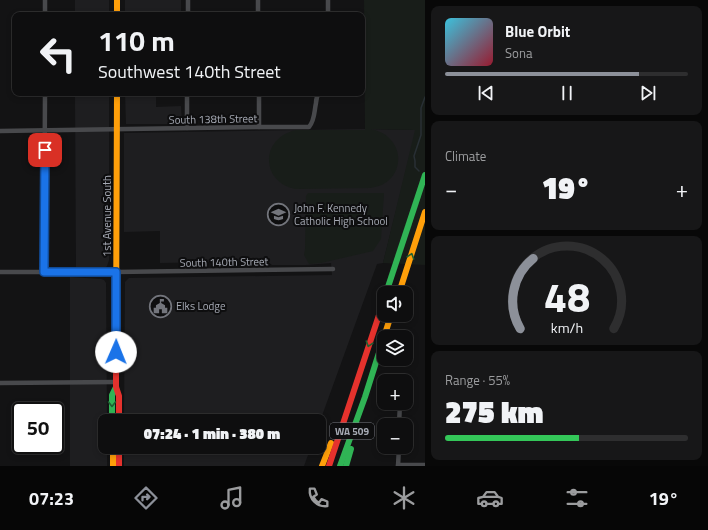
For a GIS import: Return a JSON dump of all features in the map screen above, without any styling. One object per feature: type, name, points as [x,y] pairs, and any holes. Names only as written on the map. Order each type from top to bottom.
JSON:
[{"type":"main road","points":[[117,0],[117,12]]},
{"type":"main road","name":"1st Avenue South","points":[[117,96],[116,384],[119,396],[119,414]]},
{"type":"main road","points":[[388,286],[425,175]]},
{"type":"main road","points":[[400,286],[425,212]]},
{"type":"main road","name":"WA 509","points":[[329,466],[377,322]]},
{"type":"main road","name":"WA 509","points":[[340,466],[377,359]]},
{"type":"main road","points":[[322,466],[364,362]]},
{"type":"main road","name":"1st Avenue South","points":[[112,414],[112,395],[116,384]]},
{"type":"main road","points":[[346,466],[365,396]]},
{"type":"main road","points":[[113,454],[113,466]]},
{"type":"main road","points":[[119,454],[119,466]]},
{"type":"street","points":[[45,0],[45,12]]},
{"type":"street","points":[[188,0],[188,12]]},
{"type":"street","points":[[258,0],[258,12]]},
{"type":"street","points":[[328,0],[328,12]]},
{"type":"street","points":[[44,272],[45,96]]},
{"type":"street","points":[[187,128],[188,96]]},
{"type":"street","points":[[258,96],[259,127]]},
{"type":"street","name":"South 138th Street","points":[[0,131],[309,127],[312,124],[315,114],[318,96]]},
{"type":"street","name":"South 140th Street","points":[[0,272],[333,269]]},
{"type":"street","points":[[0,383],[116,384]]},
{"type":"street","points":[[399,454],[398,465],[425,465]]},
{"type":"shaded area","points":[[75,0],[109,0],[109,12],[75,12]]},
{"type":"shaded area","points":[[125,0],[181,0],[181,12],[125,12]]},
{"type":"shaded area","points":[[364,0],[425,0],[425,265],[383,263],[415,130],[371,129],[381,132],[388,137],[397,150],[397,169],[390,179],[382,185],[370,188],[296,189],[284,185],[276,178],[271,169],[269,160],[271,150],[276,142],[284,135],[296,130],[365,130]]},
{"type":"shaded area","points":[[75,96],[109,96],[109,260],[104,269],[76,269]]},
{"type":"shaded area","points":[[125,96],[156,96],[156,107],[181,106],[182,124],[126,124]]},
{"type":"shaded area","points":[[364,129],[416,130],[383,263],[377,264],[323,414],[124,414],[125,282],[129,278],[332,275],[331,263],[272,265],[267,261],[160,263],[160,231],[124,232],[124,133]]},
{"type":"shaded area","points":[[308,193],[384,193],[381,239],[373,251],[321,263],[309,264],[304,255],[306,196]]},
{"type":"shaded area","points":[[70,277],[101,279],[106,283],[107,414],[98,414],[98,454],[107,454],[107,466],[70,466]]},
{"type":"shaded area","points":[[124,454],[308,454],[304,466],[124,466]]},
{"type":"waterway","points":[[419,171],[415,167],[414,156],[421,135],[421,108],[425,97]]},
{"type":"traffic: fast","points":[[388,286],[425,175]]},
{"type":"traffic: fast","points":[[340,466],[377,359]]},
{"type":"traffic: fast","points":[[112,414],[112,395],[116,387]]},
{"type":"traffic: fast","points":[[346,466],[351,449]]},
{"type":"traffic: slow","points":[[117,0],[117,12]]},
{"type":"traffic: slow","points":[[116,338],[117,96]]},
{"type":"traffic: slow","points":[[401,286],[425,212]]},
{"type":"traffic: slow","points":[[386,330],[389,322]]},
{"type":"traffic: slow","points":[[322,466],[331,443]]},
{"type":"traffic: slow","points":[[113,454],[113,466]]},
{"type":"traffic: jam","points":[[329,466],[377,321]]},
{"type":"traffic: jam","points":[[116,338],[116,387],[119,396],[119,414]]},
{"type":"traffic: jam","points":[[119,454],[119,466]]},
{"type":"place","name":"John F. Kennedy Catholic High School","points":[[278,214]]},
{"type":"place","name":"Elks Lodge","points":[[160,306]]},
{"type":"route","points":[[45,150],[44,272],[116,272],[116,352]]}]
